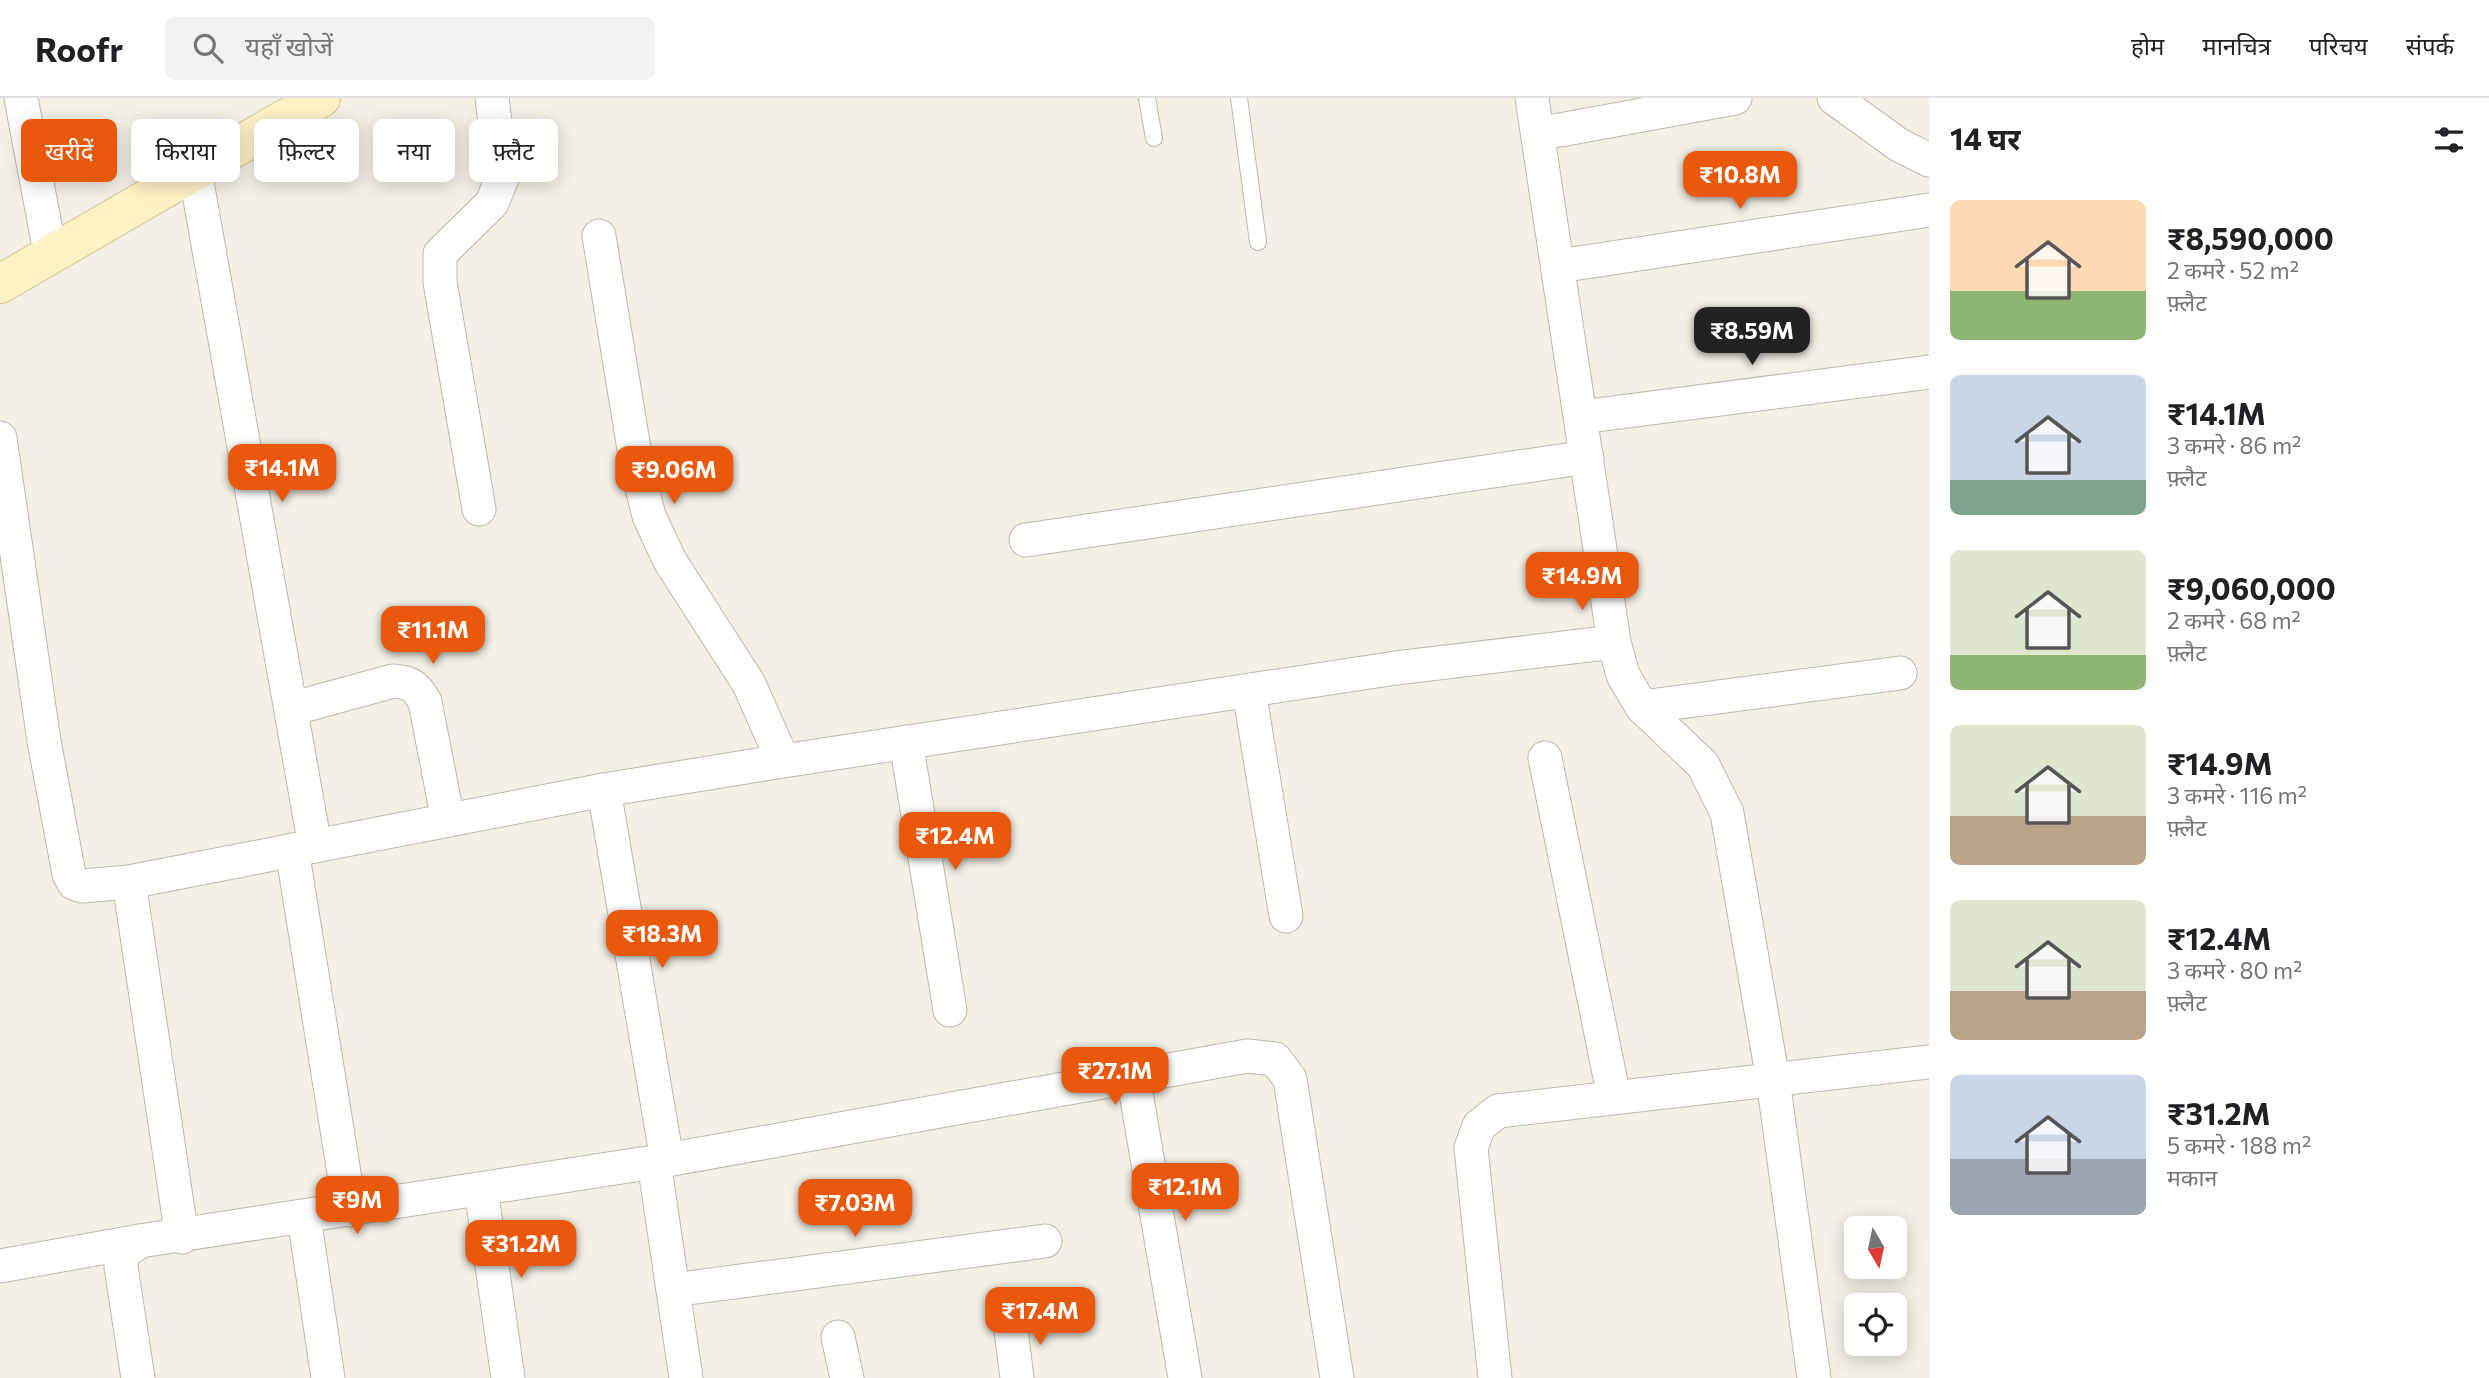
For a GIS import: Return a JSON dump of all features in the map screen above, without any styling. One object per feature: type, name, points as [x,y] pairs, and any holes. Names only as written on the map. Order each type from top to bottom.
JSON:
[{"type":"street","points":[[21,98],[50,252]]},
{"type":"street","points":[[240,145],[321,98]]},
{"type":"street","points":[[479,509],[440,282],[440,254],[492,203],[502,178],[492,98]]},
{"type":"street","points":[[1532,98],[1614,642],[1623,675],[1642,707],[1703,765],[1727,813],[1773,1080],[1814,1378]]},
{"type":"street","points":[[1538,134],[1735,98]]},
{"type":"street","points":[[1834,98],[1899,145],[1929,160]]},
{"type":"street","points":[[0,284],[50,252],[175,182]]},
{"type":"street","points":[[197,182],[291,709],[304,848],[350,1210]]},
{"type":"street","points":[[1559,266],[1929,211]]},
{"type":"street","points":[[598,236],[637,467],[649,516],[670,561],[749,684],[783,761]]},
{"type":"street","points":[[1581,417],[1929,372]]},
{"type":"street","points":[[0,438],[44,741],[69,874],[74,883],[82,886],[129,882],[604,790],[783,761],[1396,668],[1614,642]]},
{"type":"street","points":[[1026,540],[1587,457]]},
{"type":"street","points":[[1642,707],[1900,673]]},
{"type":"street","points":[[291,709],[393,681],[407,682],[417,688],[425,702],[448,820]]},
{"type":"street","points":[[1248,691],[1286,916]]},
{"type":"street","points":[[906,742],[950,1010]]},
{"type":"street","points":[[1545,758],[1614,1097]]},
{"type":"street","points":[[604,790],[660,1161],[673,1290],[686,1378]]},
{"type":"street","points":[[129,882],[182,1237]]},
{"type":"street","points":[[0,1266],[140,1241],[182,1237],[660,1161],[1247,1056],[1275,1059],[1290,1079],[1337,1378]]},
{"type":"street","points":[[1495,1378],[1472,1148],[1479,1126],[1498,1111],[1929,1062]]},
{"type":"street","points":[[1133,1076],[1185,1378]]},
{"type":"street","points":[[481,1189],[508,1378]]},
{"type":"street","points":[[304,1217],[328,1378]]},
{"type":"street","points":[[138,1378],[121,1267],[122,1254],[140,1241]]},
{"type":"street","points":[[673,1290],[1045,1241]]},
{"type":"street","points":[[1010,1322],[1017,1378]]},
{"type":"street","points":[[838,1337],[847,1378]]},
{"type":"lane","points":[[1147,98],[1154,138]]},
{"type":"lane","points":[[1239,98],[1258,242]]}]
